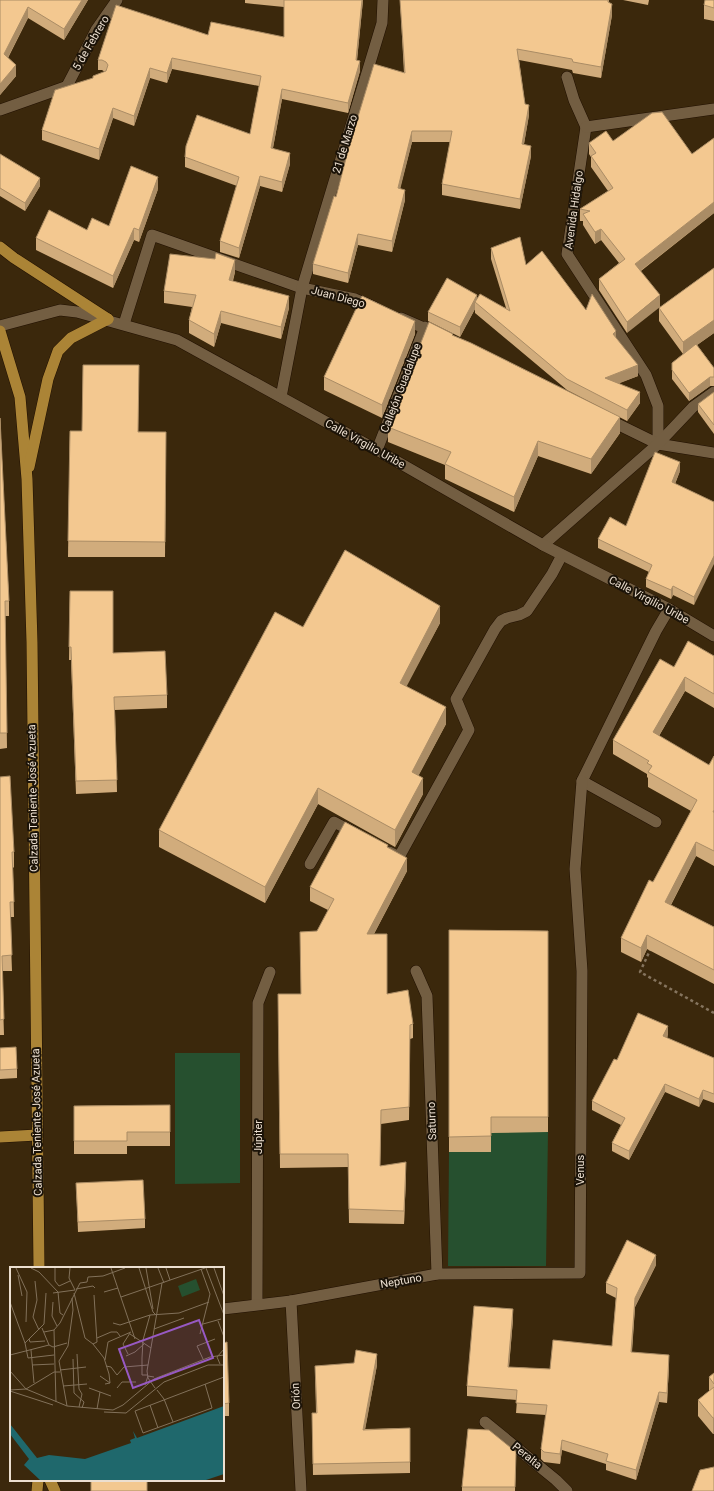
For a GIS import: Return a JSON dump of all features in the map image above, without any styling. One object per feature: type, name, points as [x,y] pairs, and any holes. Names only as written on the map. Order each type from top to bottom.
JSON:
[{"type":"main road","points":[[0,247],[14,258],[108,319],[72,338],[58,350],[48,379],[27,479]]},
{"type":"main road","name":"Calzada Teniente José Azueta","points":[[0,331],[20,397],[27,479],[32,642],[39,1267]]},
{"type":"main road","points":[[0,1136],[37,1135]]},
{"type":"main road","points":[[37,1491],[38,1481]]},
{"type":"main road","points":[[50,1481],[55,1491]]},
{"type":"street","name":"5 de Febrero","points":[[67,86],[96,30],[117,0]]},
{"type":"street","name":"21 de Marzo","points":[[281,397],[302,288],[382,23],[383,0]]},
{"type":"street","points":[[568,77],[574,100],[586,127],[714,109]]},
{"type":"street","name":"5 de Febrero","points":[[0,110],[67,86],[80,83]]},
{"type":"street","name":"Avenida Hidalgo","points":[[586,127],[567,254],[646,375],[658,406],[658,444]]},
{"type":"street","name":"Juan Diego","points":[[124,324],[152,235],[302,288],[355,299],[425,327],[453,341]]},
{"type":"street","name":"Calle Virgilio Uribe","points":[[0,326],[60,310],[108,319],[177,340],[377,450],[543,545],[669,609],[714,636]]},
{"type":"street","name":"Callejón Guadalupe","points":[[377,450],[425,327]]},
{"type":"street","points":[[543,545],[658,444],[693,407],[714,392]]},
{"type":"street","points":[[594,412],[658,444],[714,453]]},
{"type":"street","points":[[379,846],[399,857],[469,730],[456,699],[495,629],[501,621],[527,611],[552,574],[562,555]]},
{"type":"street","points":[[656,822],[582,781],[656,631],[669,609]]},
{"type":"street","name":"Venus","points":[[580,1273],[580,1067],[582,971],[575,869],[582,781]]},
{"type":"street","points":[[310,864],[334,822],[366,840]]},
{"type":"street","name":"Saturno","points":[[416,971],[427,996],[437,1274]]},
{"type":"street","name":"Júpiter","points":[[257,1304],[258,1003],[270,972]]},
{"type":"street","name":"Neptuno","points":[[224,1308],[290,1301],[437,1274],[580,1273]]},
{"type":"street","name":"Orión","points":[[290,1301],[301,1491]]},
{"type":"street","name":"Peralta","points":[[486,1422],[556,1480],[567,1491]]},
{"type":"path","points":[[655,942],[640,972],[714,1013]]},
{"type":"green space","points":[[491,946],[548,1132],[546,1266],[448,1266],[449,1152],[491,1152]]},
{"type":"green space","points":[[175,1053],[240,1053],[240,1183],[175,1184]]},
{"type":"building","points":[[0,0],[82,0],[64,29],[28,7],[4,54],[16,65],[0,84]]},
{"type":"building","points":[[284,0],[362,0],[356,60],[360,61],[348,103],[282,89],[271,148],[290,153],[282,182],[260,176],[239,248],[220,241],[239,177],[185,157],[186,146],[197,115],[250,134],[261,76],[172,58],[167,73],[150,68],[134,116],[113,108],[99,149],[42,130],[55,90],[93,78],[93,76],[106,71],[108,65],[106,62],[98,60],[116,5],[208,35],[211,22],[284,37]]},
{"type":"building","points":[[400,0],[608,0],[608,2],[612,4],[601,67],[573,62],[572,59],[517,49],[525,104],[529,105],[522,144],[531,146],[520,199],[442,184],[452,131],[412,131],[398,188],[405,190],[392,241],[358,234],[348,273],[313,264],[334,196],[336,197],[350,143],[374,64],[405,73]]},
{"type":"building","points":[[705,0],[714,0],[714,8],[704,5]]},
{"type":"building","points":[[662,112],[692,154],[714,138],[714,202],[635,264],[660,295],[627,322],[599,279],[625,259],[601,229],[595,232],[583,214],[590,211],[580,209],[613,188],[591,156],[596,153],[589,143],[606,131],[613,141],[652,113]]},
{"type":"building","points":[[0,154],[40,178],[25,203],[0,188]]},
{"type":"building","points":[[131,166],[158,177],[139,230],[134,228],[113,276],[36,238],[49,210],[87,230],[92,218],[109,226]]},
{"type":"building","points":[[520,237],[526,265],[542,251],[586,310],[592,294],[616,331],[613,334],[638,365],[605,378],[640,392],[627,410],[567,379],[475,302],[480,294],[510,311],[491,248]]},
{"type":"building","points":[[216,253],[235,260],[229,280],[289,296],[281,327],[221,311],[214,334],[189,320],[196,295],[164,291],[170,254],[215,259]]},
{"type":"building","points":[[714,268],[714,320],[683,342],[659,308]]},
{"type":"building","points":[[447,278],[477,295],[460,327],[428,312]]},
{"type":"building","points":[[362,296],[415,321],[382,405],[324,377]]},
{"type":"building","points":[[429,322],[453,334],[452,335],[620,417],[591,459],[538,441],[514,497],[445,464],[451,452],[388,427]]},
{"type":"building","points":[[696,344],[714,368],[714,377],[710,377],[689,393],[672,370],[672,363]]},
{"type":"building","points":[[83,365],[139,365],[138,432],[166,432],[165,542],[68,541],[70,431],[82,431]]},
{"type":"building","points":[[714,392],[714,425],[698,404]]},
{"type":"building","points":[[0,418],[9,601],[5,601],[7,733],[0,733]]},
{"type":"building","points":[[655,452],[680,462],[672,482],[714,502],[714,556],[694,597],[673,586],[671,590],[646,579],[652,565],[598,539],[610,517],[626,526]]},
{"type":"building","points":[[345,550],[440,606],[400,683],[446,707],[412,772],[423,778],[395,830],[318,788],[265,887],[159,830],[275,612],[303,627]]},
{"type":"building","points":[[70,591],[113,591],[113,653],[165,651],[167,695],[114,697],[117,780],[76,781],[71,647],[69,647]]},
{"type":"building","points":[[688,641],[714,656],[714,694],[685,677],[653,732],[709,765],[714,756],[714,851],[696,842],[665,902],[714,927],[714,970],[647,935],[641,948],[621,938],[649,880],[653,882],[697,800],[648,772],[652,766],[647,763],[649,761],[613,740],[660,659],[674,667]]},
{"type":"building","points":[[10,776],[14,852],[12,852],[14,902],[10,902],[12,955],[2,956],[4,1019],[0,1020],[0,777]]},
{"type":"building","points":[[345,822],[388,845],[387,847],[407,858],[367,934],[387,934],[387,994],[408,990],[413,1024],[410,1025],[409,1107],[381,1110],[380,1166],[406,1162],[404,1211],[349,1209],[348,1154],[280,1154],[278,994],[301,994],[300,932],[317,931],[334,899],[310,887]]},
{"type":"building","points":[[449,930],[548,931],[548,1117],[491,1117],[491,1136],[449,1137]]},
{"type":"building","points":[[638,1013],[668,1026],[663,1036],[714,1058],[714,1094],[703,1090],[699,1099],[665,1084],[629,1151],[612,1143],[625,1118],[592,1101],[614,1059],[617,1060]]},
{"type":"building","points":[[16,1047],[17,1069],[0,1070],[0,1048]]},
{"type":"building","points":[[170,1105],[170,1132],[127,1132],[127,1141],[74,1141],[74,1106]]},
{"type":"building","points":[[143,1180],[145,1219],[78,1222],[76,1183]]},
{"type":"building","points":[[627,1240],[656,1255],[635,1298],[631,1352],[669,1355],[667,1393],[659,1392],[636,1470],[606,1461],[608,1454],[562,1440],[560,1454],[544,1452],[541,1449],[547,1405],[516,1403],[517,1390],[467,1386],[474,1306],[513,1309],[508,1367],[550,1369],[553,1340],[612,1346],[617,1288],[606,1283]]},
{"type":"building","points":[[227,1342],[229,1403],[224,1404],[224,1343]]},
{"type":"building","points":[[356,1350],[377,1354],[363,1430],[410,1428],[410,1462],[313,1464],[312,1413],[317,1413],[315,1366],[354,1363]]},
{"type":"building","points":[[714,1373],[714,1384],[709,1377]]},
{"type":"building","points":[[714,1387],[714,1418],[713,1418],[698,1400]]},
{"type":"building","points":[[468,1429],[489,1430],[516,1452],[515,1487],[462,1487]]},
{"type":"building","points":[[714,1467],[714,1491],[692,1491],[700,1470]]},
{"type":"building","points":[[91,1481],[147,1481],[147,1491],[91,1491]]}]
